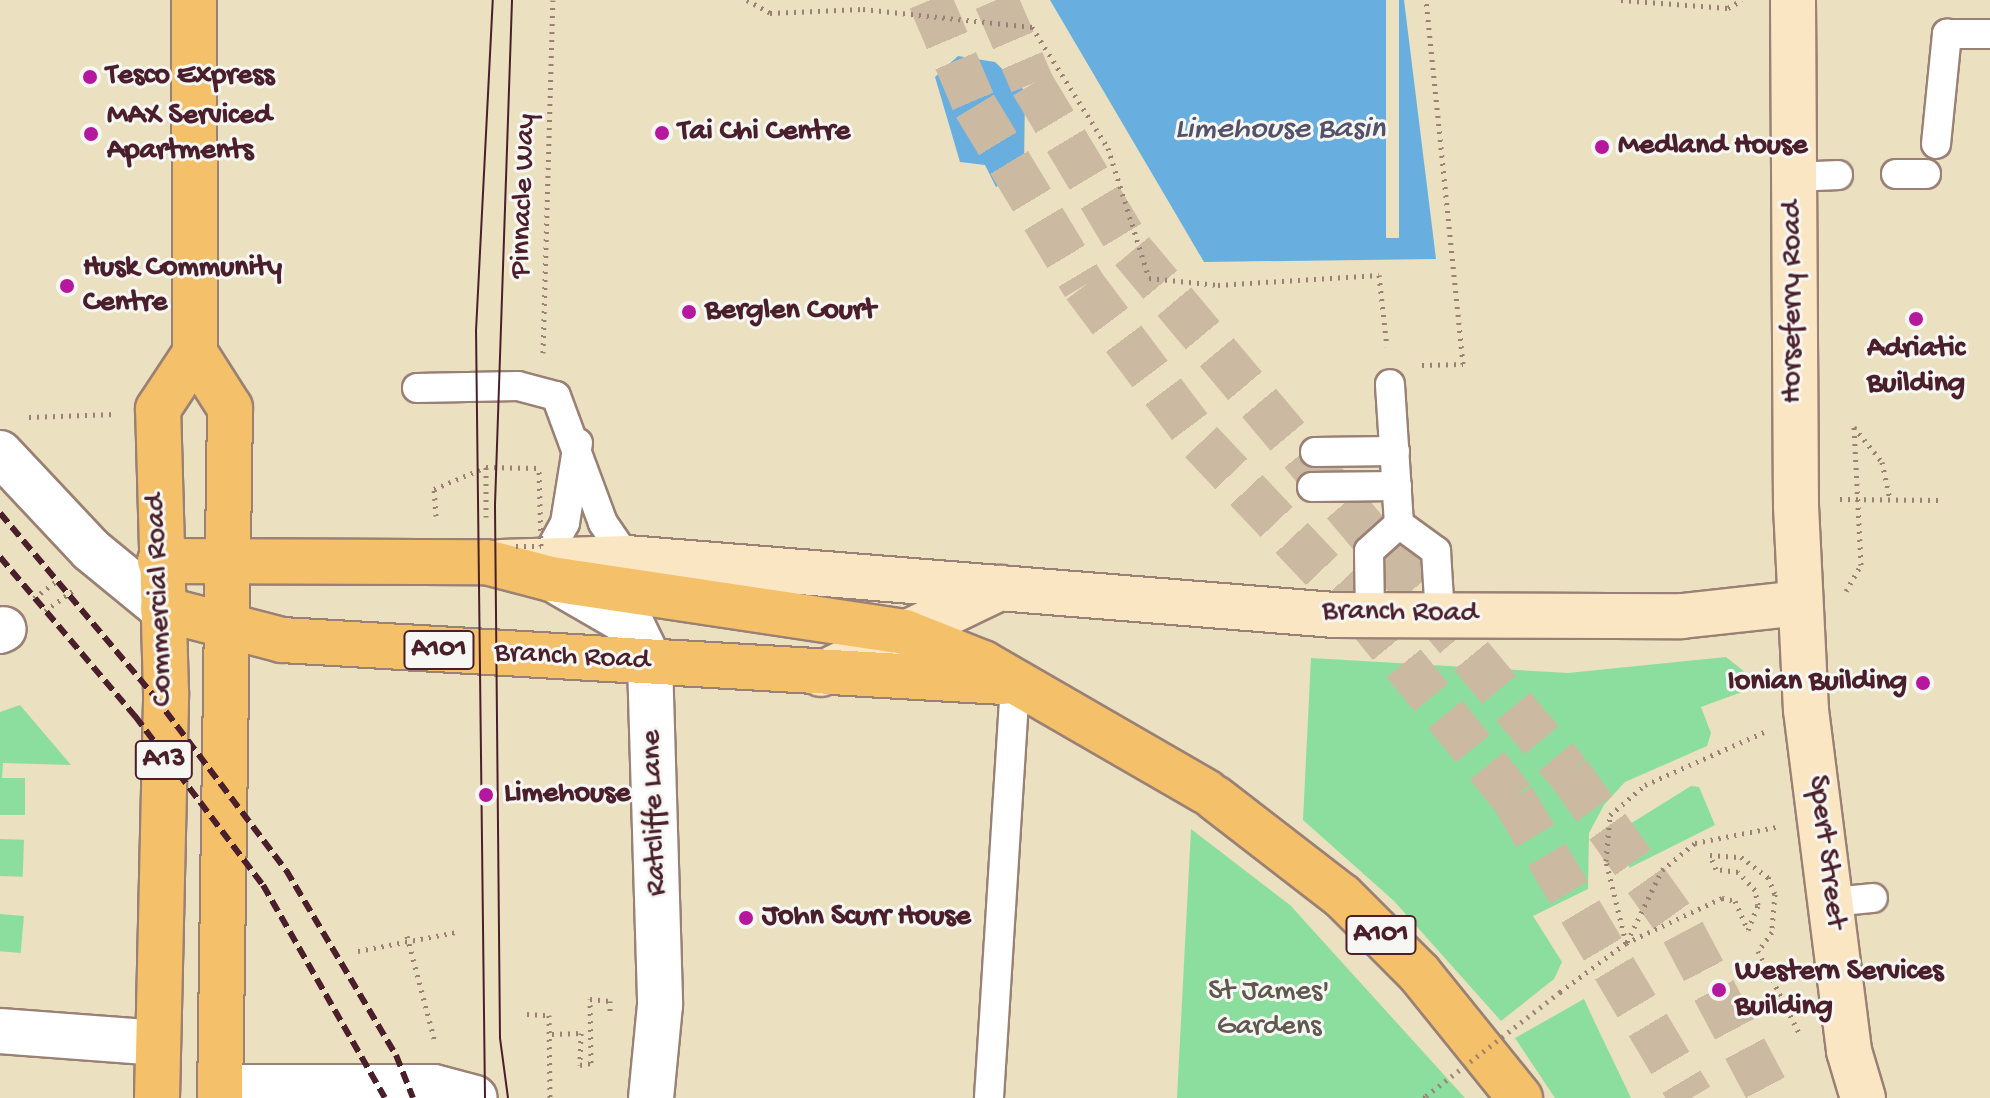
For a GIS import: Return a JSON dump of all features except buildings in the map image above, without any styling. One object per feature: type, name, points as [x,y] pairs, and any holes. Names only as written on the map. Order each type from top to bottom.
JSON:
[{"type":"main road","points":[[194,0],[195,353]]},
{"type":"main road","name":"A13","points":[[195,353],[230,408],[232,561],[220,1093]]},
{"type":"main road","name":"Commercial Road","points":[[157,1098],[163,609],[158,409],[195,353]]},
{"type":"main road","name":"Branch Road","points":[[232,561],[517,554],[905,632]]},
{"type":"main road","name":"A101","points":[[160,561],[232,561]]},
{"type":"main road","name":"A101","points":[[163,609],[231,627]]},
{"type":"main road","name":"Branch Road","points":[[231,627],[282,640],[821,674]]},
{"type":"main road","name":"A101","points":[[905,632],[1015,682],[1210,795],[1342,896],[1419,973],[1520,1098]]},
{"type":"main road","name":"A101","points":[[821,674],[1015,682]]},
{"type":"street","name":"Horseferry Road","points":[[1793,0],[1799,603]]},
{"type":"street","points":[[7,435],[97,554],[163,609]]},
{"type":"street","name":"Branch Road","points":[[517,554],[627,558],[1370,615],[1682,616],[1799,603]]},
{"type":"street","name":"Ratcliffe Lane","points":[[517,554],[632,625],[650,662],[660,1005],[651,1098]]},
{"type":"street","name":"Branch Road","points":[[821,674],[1002,587]]},
{"type":"street","name":"Spert Street","points":[[1799,603],[1806,710],[1852,900],[1849,1051],[1863,1098]]},
{"type":"street","points":[[0,1031],[158,1043]]},
{"type":"street","points":[[220,1093],[434,1087],[475,1098]]},
{"type":"lane","points":[[1936,144],[1947,34],[1990,34]]},
{"type":"lane","points":[[1896,174],[1926,174]]},
{"type":"lane","points":[[1793,177],[1838,175]]},
{"type":"lane","points":[[1397,375],[1395,451],[1399,524]]},
{"type":"lane","points":[[417,388],[518,386],[556,396],[578,442],[603,523],[627,558]]},
{"type":"lane","points":[[517,554],[565,523],[578,442]]},
{"type":"lane","points":[[1315,452],[1395,451]]},
{"type":"lane","points":[[1312,487],[1397,486]]},
{"type":"lane","points":[[1370,615],[1369,551],[1399,524]]},
{"type":"lane","points":[[1399,524],[1436,551],[1440,616]]},
{"type":"lane","points":[[989,1098],[1015,682]]},
{"type":"path","name":"Pinnacle Way","points":[[547,394],[553,0]]},
{"type":"path","points":[[747,0],[770,13],[863,9],[1032,27],[1108,148],[1149,278],[1218,285],[1379,275],[1387,346]]},
{"type":"path","points":[[1397,375],[1463,364],[1426,0]]},
{"type":"path","points":[[1621,0],[1728,8],[1742,0]]},
{"type":"path","points":[[7,435],[116,414]]},
{"type":"path","points":[[1841,594],[1857,580],[1861,565],[1854,427],[1882,462],[1890,499]]},
{"type":"path","points":[[486,467],[517,554],[541,546],[539,468]]},
{"type":"path","points":[[434,489],[486,467],[530,468]]},
{"type":"path","points":[[1835,498],[1940,500]]},
{"type":"path","points":[[97,554],[88,580],[17,632],[2,630],[8,618],[97,554]]},
{"type":"path","points":[[1626,943],[1606,861],[1610,815],[1645,785],[1806,710]]},
{"type":"path","points":[[1626,943],[1662,870],[1695,843],[1788,825]]},
{"type":"path","points":[[1425,1097],[1626,943],[1722,898],[1735,901],[1748,930],[1758,905],[1755,890],[1738,872],[1716,869],[1710,855],[1741,857],[1768,877],[1775,894],[1772,932],[1758,951],[1799,1034]]},
{"type":"path","points":[[358,951],[407,936],[457,932]]},
{"type":"path","points":[[407,936],[435,1035]]},
{"type":"path","points":[[552,1034],[581,1033],[580,1065],[591,1063],[590,999],[610,1001],[609,1027]]},
{"type":"path","points":[[527,1014],[549,1015],[552,1034],[550,1098]]},
{"type":"green space","points":[[1726,657],[1761,685],[1701,707],[1711,733],[1707,746],[1625,782],[1604,805],[1589,833],[1588,889],[1533,916],[1562,962],[1554,979],[1501,1021],[1394,901],[1303,820],[1311,658],[1568,673]]},
{"type":"green space","points":[[20,705],[71,765],[3,763],[2,778],[25,778],[25,815],[0,815],[0,712]]},
{"type":"green space","points":[[1691,786],[1699,787],[1715,825],[1629,868],[1630,824]]},
{"type":"green space","name":"St James' Gardens","points":[[1191,829],[1290,905],[1465,1098],[1177,1098]]},
{"type":"green space","points":[[0,839],[24,840],[23,877],[0,876]]},
{"type":"green space","points":[[0,914],[24,916],[21,953],[0,951]]},
{"type":"green space","points":[[1584,999],[1631,1098],[1555,1098],[1515,1038]]},
{"type":"water","name":"Limehouse Basin","points":[[1050,0],[1404,0],[1436,259],[1204,262]]},
{"type":"water","points":[[958,56],[995,62],[1025,91],[1024,168],[996,187],[985,165],[960,162],[935,77]]},
{"type":"pier","points":[[1386,0],[1399,0],[1399,238],[1386,238]]},
{"type":"tunnel","points":[[930,0],[975,106],[1084,286],[1201,442],[1362,612],[1513,798],[1691,1098]]},
{"type":"tunnel","points":[[996,0],[1032,84],[1132,251],[1569,773],[1683,932],[1771,1098]]},
{"type":"tram line","points":[[485,1098],[476,331],[493,0]]},
{"type":"tram line","points":[[508,1098],[500,1038],[495,505],[512,0]]},
{"type":"railway","points":[[0,513],[155,697],[286,870],[396,1055],[413,1098]]},
{"type":"railway","points":[[0,557],[135,716],[263,885],[385,1098]]},
{"type":"place","name":"Tesco Express","points":[[90,77]]},
{"type":"place","name":"Tai Chi Centre","points":[[662,133]]},
{"type":"place","name":"MAX Serviced Apartments","points":[[91,134]]},
{"type":"place","name":"Medland House","points":[[1602,147]]},
{"type":"place","name":"Husk Community Centre","points":[[67,286]]},
{"type":"place","name":"Berglen Court","points":[[689,312]]},
{"type":"place","name":"Adriatic Building","points":[[1916,319]]},
{"type":"place","name":"Ionian Building","points":[[1923,683]]},
{"type":"place","name":"Limehouse","points":[[486,795]]},
{"type":"place","name":"John Scurr House","points":[[746,918]]},
{"type":"place","name":"Western Services Building","points":[[1719,990]]}]
